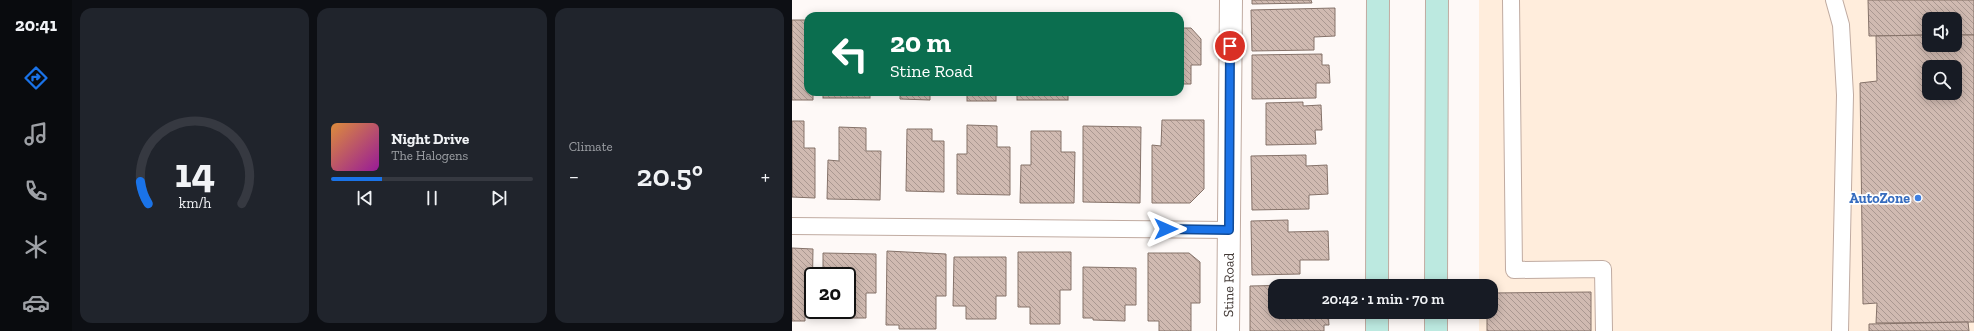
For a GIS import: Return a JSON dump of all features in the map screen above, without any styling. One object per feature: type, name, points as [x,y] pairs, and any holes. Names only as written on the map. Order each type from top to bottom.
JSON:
[{"type":"main road","points":[[1377,279],[1378,0]]},
{"type":"main road","points":[[1436,279],[1437,0]]},
{"type":"main road","points":[[1377,319],[1377,331]]},
{"type":"main road","points":[[1436,319],[1436,331]]},
{"type":"street","name":"Stine Road","points":[[1228,331],[1230,0]]},
{"type":"lane","points":[[1511,0],[1514,270],[1603,269],[1604,331]]},
{"type":"lane","points":[[1834,0],[1841,25],[1845,96],[1840,331]]},
{"type":"lane","points":[[792,226],[1229,230]]},
{"type":"shaded area","points":[[1479,0],[1974,0],[1974,331],[1479,331],[1479,319],[1498,319],[1498,279],[1479,279]]},
{"type":"building","points":[[1252,0],[1311,0],[1312,3],[1252,4]]},
{"type":"building","points":[[1868,0],[1974,0],[1974,35],[1962,35],[1962,12],[1922,12],[1922,35],[1869,36]]},
{"type":"building","points":[[1335,8],[1335,36],[1314,37],[1314,50],[1252,51],[1251,10]]},
{"type":"building","points":[[792,20],[804,20],[804,96],[813,96],[813,100],[792,100]]},
{"type":"building","points":[[1184,28],[1191,28],[1201,39],[1201,65],[1191,65],[1191,84],[1184,84]]},
{"type":"building","name":"AutoZone","points":[[1922,35],[1922,52],[1962,52],[1962,35],[1974,35],[1974,322],[1876,323],[1877,303],[1863,304],[1860,83],[1877,81],[1876,36]]},
{"type":"building","points":[[1322,54],[1322,65],[1329,65],[1330,83],[1316,83],[1316,98],[1252,99],[1252,55]]},
{"type":"building","points":[[823,96],[870,96],[870,98],[823,98]]},
{"type":"building","points":[[900,96],[930,96],[930,100],[900,99]]},
{"type":"building","points":[[967,96],[996,96],[996,101],[967,101]]},
{"type":"building","points":[[1017,96],[1068,96],[1068,100],[1017,100]]},
{"type":"building","points":[[1303,102],[1303,106],[1321,105],[1322,130],[1315,130],[1316,144],[1266,145],[1266,103]]},
{"type":"building","points":[[1162,120],[1204,120],[1204,189],[1190,203],[1152,203],[1152,145],[1161,146]]},
{"type":"building","points":[[792,121],[804,121],[804,148],[815,148],[815,198],[792,197]]},
{"type":"building","points":[[967,125],[997,126],[997,147],[1010,147],[1010,195],[957,194],[957,154],[967,154]]},
{"type":"building","points":[[1083,126],[1141,127],[1140,203],[1083,202]]},
{"type":"building","points":[[839,127],[866,128],[866,151],[881,151],[880,200],[827,199],[828,160],[839,161]]},
{"type":"building","points":[[907,129],[932,129],[932,141],[944,141],[944,192],[906,191]]},
{"type":"building","points":[[1031,131],[1061,131],[1061,152],[1075,152],[1074,203],[1020,203],[1021,165],[1031,165]]},
{"type":"building","points":[[1306,155],[1306,166],[1327,165],[1328,194],[1309,195],[1309,209],[1252,210],[1251,156]]},
{"type":"building","points":[[1288,220],[1288,232],[1328,231],[1329,260],[1300,260],[1300,274],[1252,275],[1251,221]]},
{"type":"building","points":[[792,248],[813,249],[813,267],[804,267],[805,321],[792,321]]},
{"type":"building","points":[[887,251],[946,254],[946,296],[936,296],[936,329],[899,329],[899,325],[886,325]]},
{"type":"building","points":[[1018,252],[1071,252],[1071,290],[1060,290],[1060,324],[1030,324],[1030,307],[1018,307]]},
{"type":"building","points":[[823,253],[876,254],[876,293],[866,293],[866,318],[856,318],[856,267],[823,267]]},
{"type":"building","points":[[1148,253],[1189,253],[1200,262],[1200,303],[1191,303],[1191,331],[1159,331],[1159,321],[1148,321]]},
{"type":"building","points":[[954,257],[1006,257],[1006,296],[996,296],[996,319],[966,319],[966,306],[953,306]]},
{"type":"building","points":[[1083,267],[1136,268],[1136,305],[1125,305],[1125,321],[1093,320],[1093,318],[1083,318]]},
{"type":"building","points":[[1250,286],[1268,286],[1268,319],[1329,319],[1329,325],[1324,325],[1324,331],[1250,331]]},
{"type":"building","points":[[1591,292],[1591,331],[1487,331],[1487,319],[1498,319],[1498,293]]},
{"type":"building","points":[[1968,322],[1969,331],[1869,331],[1869,324]]},
{"type":"place","name":"AutoZone","points":[[1918,198]]},
{"type":"route","points":[[1166,229],[1229,230],[1230,46]]}]
